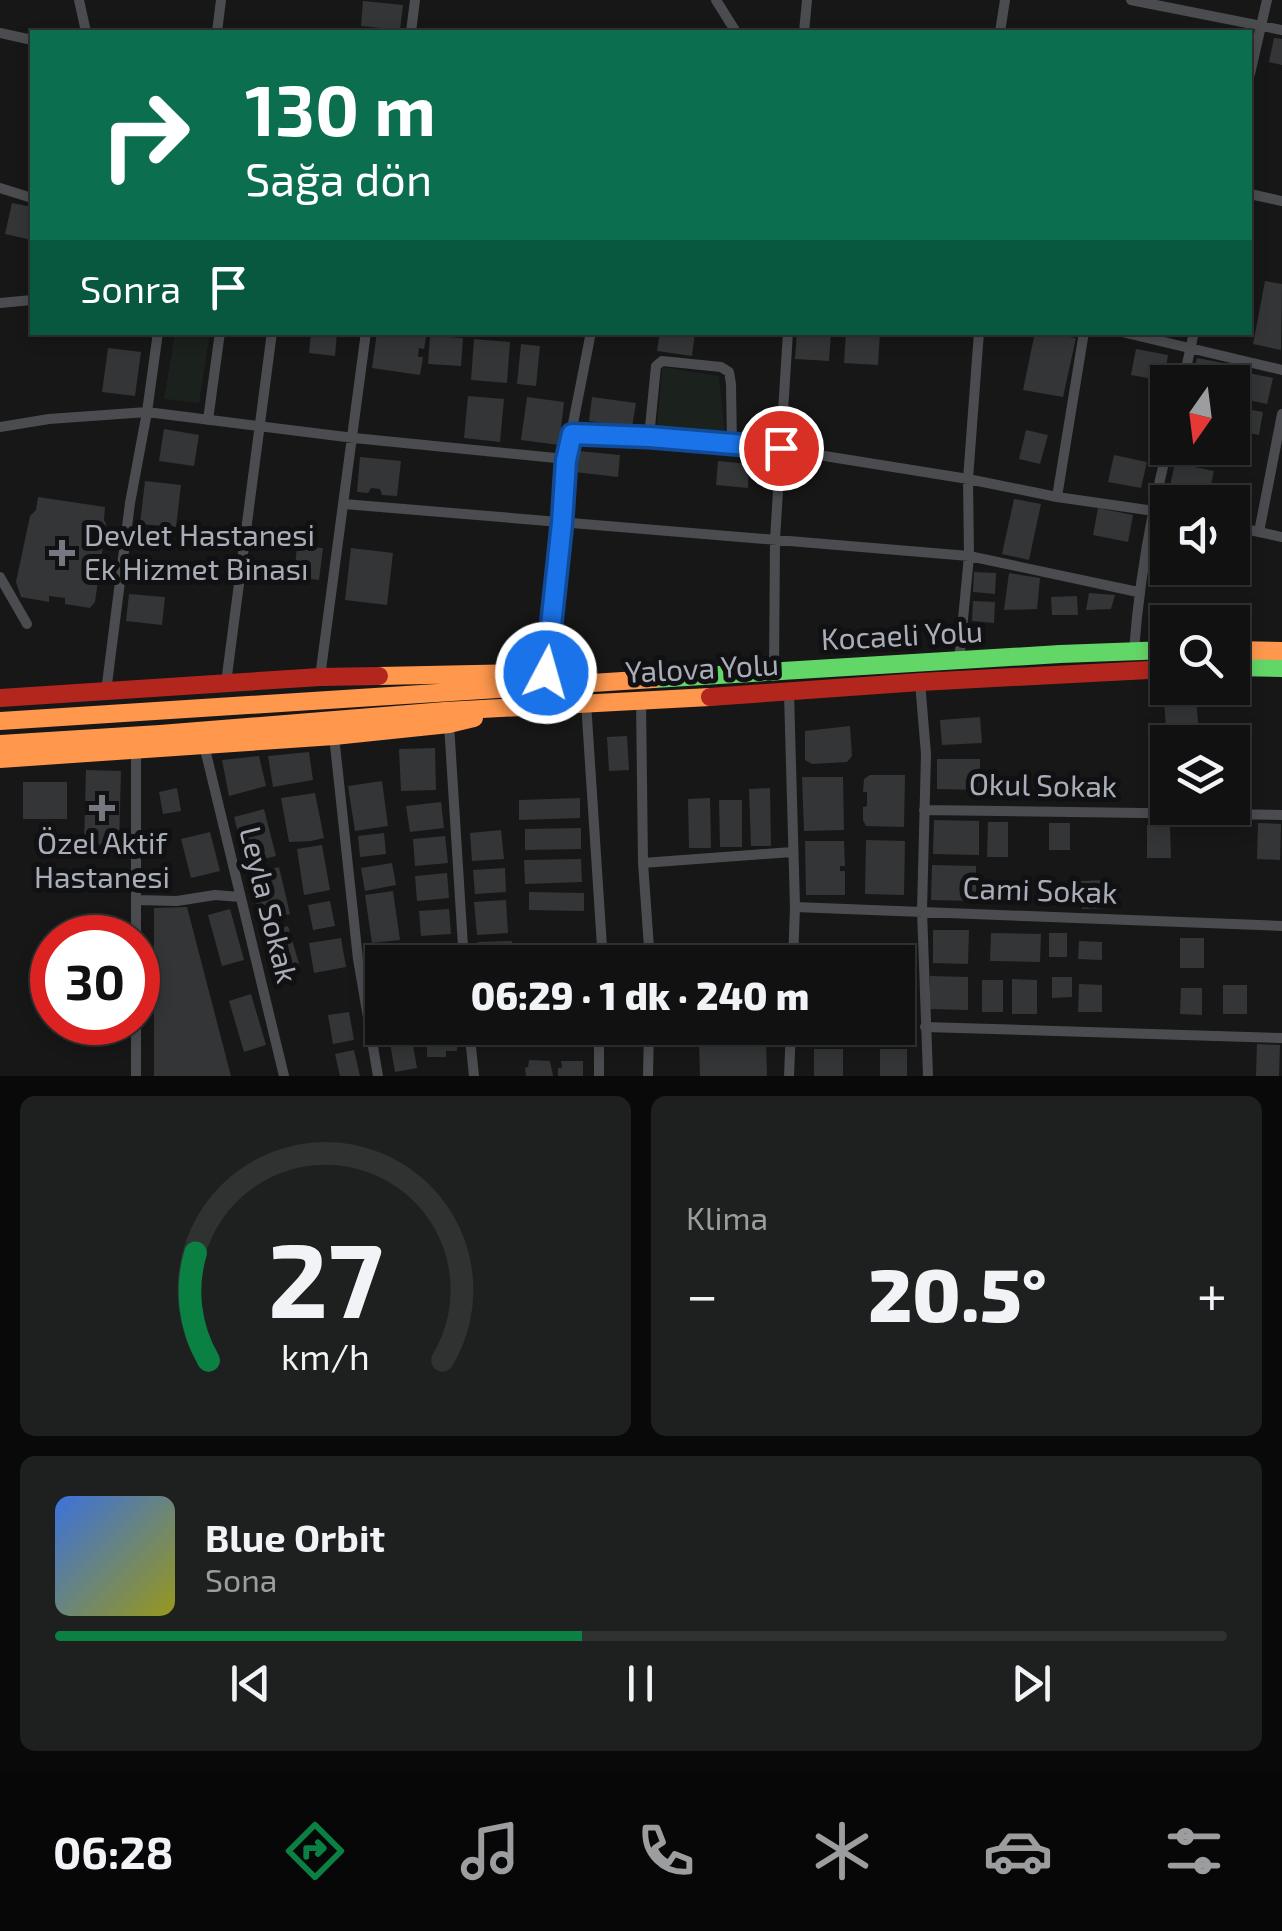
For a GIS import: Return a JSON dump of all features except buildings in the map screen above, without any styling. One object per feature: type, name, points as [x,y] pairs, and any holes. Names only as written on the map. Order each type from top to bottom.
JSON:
[{"type":"highway","points":[[1250,650],[1282,651]]},
{"type":"highway","name":"Kocaeli̇ Yolu","points":[[0,721],[1150,651]]},
{"type":"highway","points":[[1250,667],[1282,668]]},
{"type":"highway","name":"Yalova Yolu","points":[[0,744],[445,710],[1150,670]]},
{"type":"highway","points":[[0,698],[320,678],[581,672],[665,678]]},
{"type":"highway","points":[[0,759],[334,736],[449,724],[524,708]]},
{"type":"street","points":[[79,0],[86,30]]},
{"type":"street","points":[[217,30],[221,0]]},
{"type":"street","points":[[411,30],[415,0]]},
{"type":"street","points":[[716,0],[735,30]]},
{"type":"street","points":[[804,30],[807,0]]},
{"type":"street","points":[[1000,30],[1005,0]]},
{"type":"street","points":[[1131,0],[1282,30]]},
{"type":"street","points":[[1252,66],[1267,0]]},
{"type":"street","points":[[0,33],[30,40]]},
{"type":"street","points":[[0,188],[30,197]]},
{"type":"street","points":[[1252,194],[1282,201]]},
{"type":"street","points":[[0,303],[30,300]]},
{"type":"street","points":[[106,692],[130,503],[158,335]]},
{"type":"street","points":[[208,420],[220,335]]},
{"type":"street","points":[[226,684],[272,335]]},
{"type":"street","points":[[320,678],[366,335]]},
{"type":"street","points":[[546,673],[566,460],[590,335]]},
{"type":"street","points":[[774,671],[775,539],[788,335]]},
{"type":"street","points":[[958,660],[968,556],[968,478],[979,335]]},
{"type":"street","points":[[1057,497],[1084,335]]},
{"type":"street","points":[[1135,335],[1282,370]]},
{"type":"street","points":[[1186,365],[1193,335]]},
{"type":"street","points":[[649,437],[656,366],[662,361],[721,367],[728,372],[732,384],[732,445]]},
{"type":"street","points":[[0,427],[147,412],[566,460]]},
{"type":"street","points":[[1258,532],[1282,414]]},
{"type":"street","points":[[572,434],[781,448],[968,478],[1057,497],[1150,509]]},
{"type":"street","points":[[344,504],[968,556],[1138,592]]},
{"type":"street","points":[[1134,651],[1138,592],[1150,521]]},
{"type":"street","points":[[1250,530],[1282,537]]},
{"type":"street","points":[[0,577],[26,624]]},
{"type":"street","points":[[920,682],[926,754],[922,911],[928,1076]]},
{"type":"street","points":[[790,693],[794,945]]},
{"type":"street","points":[[642,700],[643,864],[649,945]]},
{"type":"street","points":[[586,702],[601,945]]},
{"type":"street","points":[[449,724],[463,945]]},
{"type":"street","points":[[334,736],[358,958],[378,1076]]},
{"type":"street","name":"Leyla Sokak","points":[[204,745],[284,1076]]},
{"type":"street","points":[[136,749],[136,915]]},
{"type":"street","name":"Okul Sokak","points":[[924,810],[1282,815]]},
{"type":"street","points":[[643,864],[792,852]]},
{"type":"street","points":[[136,900],[240,896]]},
{"type":"street","name":"Cami Sokak","points":[[795,907],[1282,926]]},
{"type":"street","points":[[925,1027],[1282,1038]]},
{"type":"street","points":[[136,1045],[136,1076]]},
{"type":"street","points":[[471,1045],[474,1076]]},
{"type":"street","points":[[599,1045],[599,1076]]},
{"type":"street","points":[[648,1076],[649,1045]]},
{"type":"street","points":[[789,1076],[790,1045]]},
{"type":"shaded area","points":[[175,335],[210,335],[199,403],[164,399]]},
{"type":"shaded area","points":[[662,367],[719,376],[725,434],[657,429]]},
{"type":"traffic: fast","points":[[654,679],[1150,651]]},
{"type":"traffic: fast","points":[[1250,667],[1282,668]]},
{"type":"traffic: slow","points":[[1250,650],[1282,651]]},
{"type":"traffic: slow","points":[[379,676],[565,672]]},
{"type":"traffic: slow","points":[[0,721],[654,679]]},
{"type":"traffic: slow","points":[[0,744],[445,711],[710,697]]},
{"type":"traffic: slow","points":[[0,759],[334,736],[474,718]]},
{"type":"traffic: jam","points":[[710,697],[1150,670]]},
{"type":"traffic: jam","points":[[0,698],[379,676]]},
{"type":"place","name":"Devlet Hastanesi Ek Hizmet Binası","points":[[62,553]]},
{"type":"place","name":"Özel Aktif Hastanesi","points":[[102,808]]},
{"type":"route","points":[[546,673],[566,460],[572,434],[781,448]]}]
